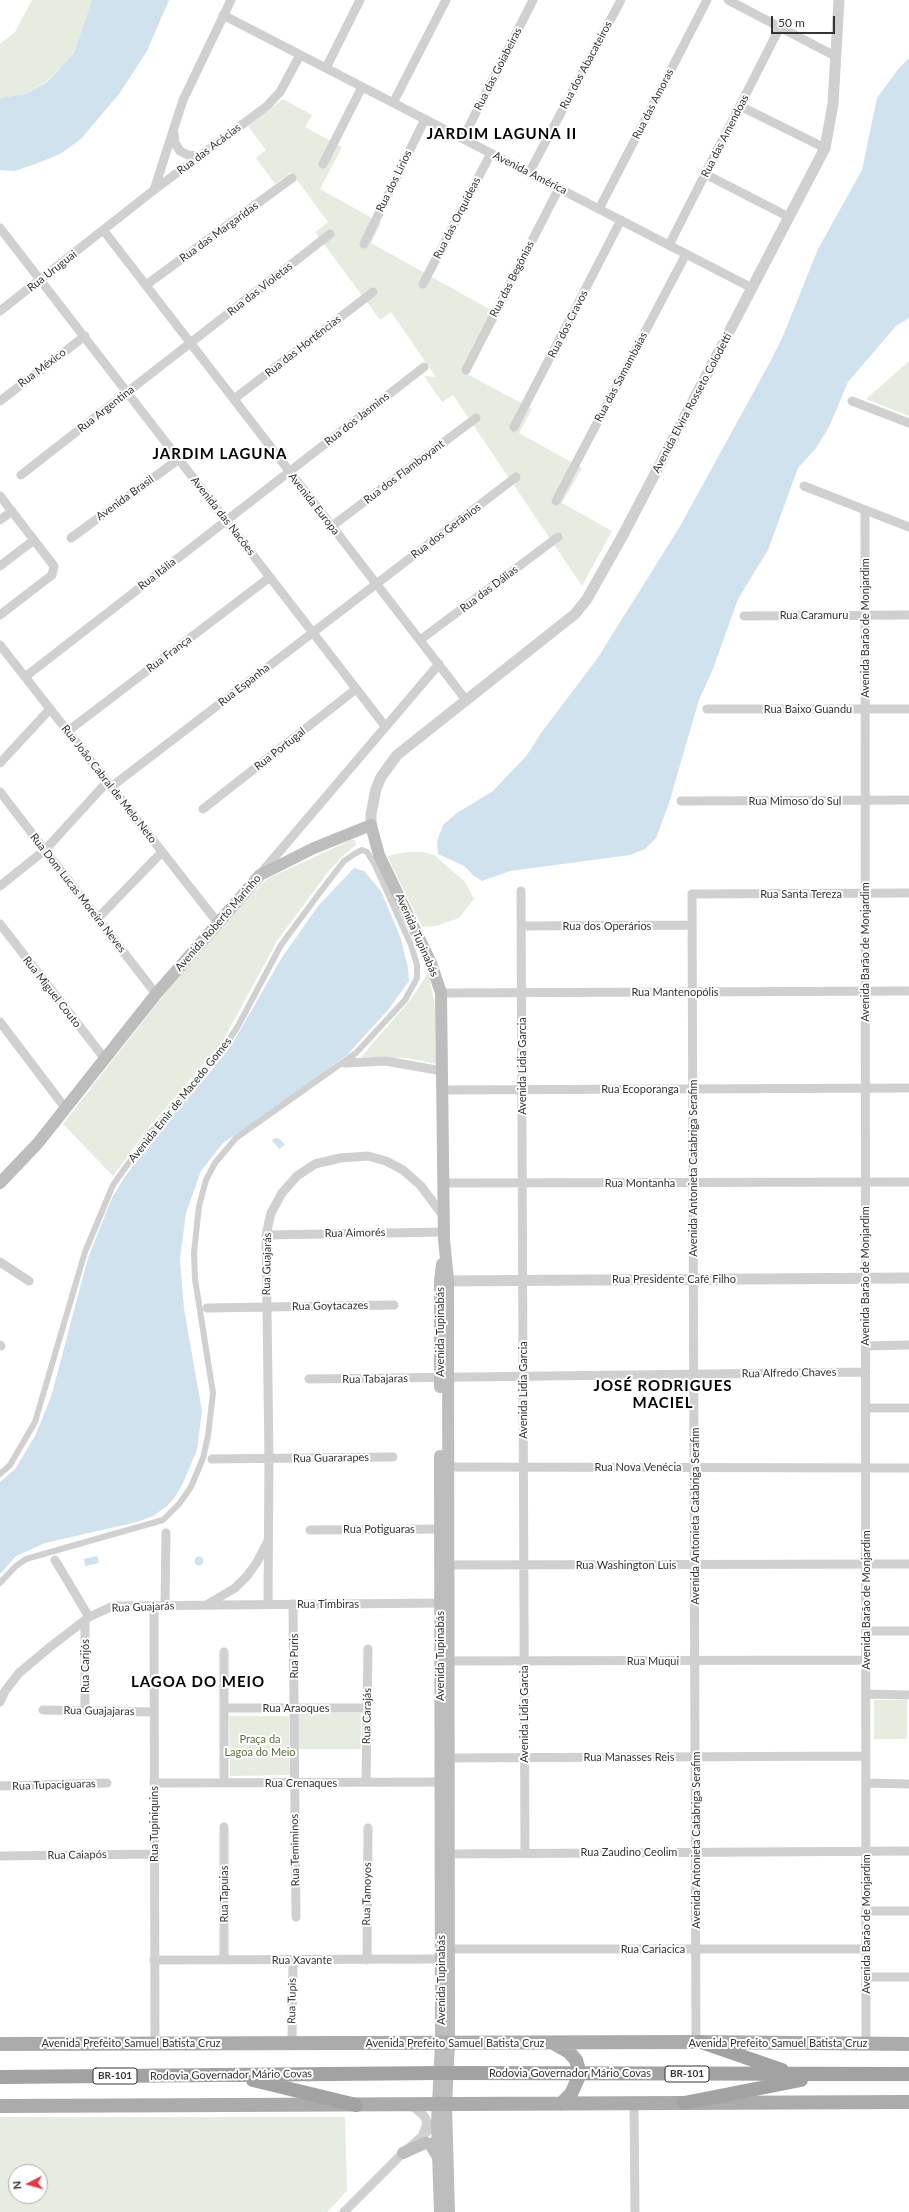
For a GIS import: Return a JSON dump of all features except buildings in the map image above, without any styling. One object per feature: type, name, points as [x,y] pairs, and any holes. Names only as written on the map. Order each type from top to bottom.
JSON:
[{"type":"highway","points":[[699,2042],[794,2074]]},
{"type":"highway","name":"Rodovia Governador Mário Covas","points":[[0,2077],[443,2073],[909,2074]]},
{"type":"highway","points":[[684,2103],[832,2074]]},
{"type":"highway","points":[[231,2075],[356,2105]]},
{"type":"main road","points":[[260,875],[314,848],[371,825]]},
{"type":"main road","name":"Avenida Tupinabás","points":[[371,825],[379,855],[428,956],[441,993],[444,1183],[445,1954],[445,2043],[442,2105]]},
{"type":"main road","name":"Avenida Roberto Marinho","points":[[0,1183],[38,1144],[156,994],[260,875]]},
{"type":"main road","name":"Avenida Prefeito Samuel Batista Cruz","points":[[0,2044],[155,2042],[699,2042],[909,2044]]},
{"type":"main road","points":[[552,2042],[570,2052],[576,2060],[580,2074],[571,2094],[561,2104]]},
{"type":"main road","points":[[0,2106],[909,2102]]},
{"type":"main road","points":[[440,2212],[437,2123],[442,2105]]},
{"type":"main road","points":[[442,2105],[449,2212]]},
{"type":"main road","points":[[403,2153],[425,2143],[430,2144],[438,2157]]},
{"type":"street","points":[[154,190],[174,132],[183,100],[231,0]]},
{"type":"street","points":[[326,68],[360,0]]},
{"type":"street","points":[[393,103],[446,0]]},
{"type":"street","name":"Rua das Goiabeiras","points":[[463,138],[534,0]]},
{"type":"street","name":"Rua dos Abacateiros","points":[[529,173],[621,0]]},
{"type":"street","name":"Rua das Amoras","points":[[599,209],[707,0]]},
{"type":"street","points":[[728,0],[835,56]]},
{"type":"street","name":"Avenida Elvira Rosseto Colodetti","points":[[466,700],[575,614],[587,599],[825,148],[833,104],[839,0]]},
{"type":"street","name":"Avenida América","points":[[223,15],[752,288]]},
{"type":"street","name":"Rua das Amendoas","points":[[669,245],[780,28]]},
{"type":"street","name":"Rua das Acácias","points":[[104,232],[154,190],[267,106],[280,92],[300,55]]},
{"type":"street","points":[[323,164],[362,86]]},
{"type":"street","points":[[740,106],[825,148]]},
{"type":"street","name":"Rua dos Lírios","points":[[364,244],[425,119]]},
{"type":"street","points":[[174,132],[175,143],[180,151],[188,155],[200,156]]},
{"type":"street","name":"Rua das Orquídeas","points":[[423,284],[491,153]]},
{"type":"street","points":[[705,174],[789,217]]},
{"type":"street","name":"Rua das Margaridas","points":[[146,285],[292,178]]},
{"type":"street","name":"Rua das Begônias","points":[[466,370],[559,188]]},
{"type":"street","name":"Rua dos Cravos","points":[[514,427],[621,220]]},
{"type":"street","name":"Avenida das Nacões","points":[[1,228],[384,726]]},
{"type":"street","name":"Avenida Europa","points":[[104,232],[466,700]]},
{"type":"street","name":"Rua Uruguai","points":[[0,312],[104,232]]},
{"type":"street","name":"Rua das Violetas","points":[[191,344],[330,234]]},
{"type":"street","name":"Rua das Samambaias","points":[[556,501],[686,254]]},
{"type":"street","name":"Rua das Hortências","points":[[234,400],[373,292]]},
{"type":"street","name":"Rua México","points":[[0,401],[85,336]]},
{"type":"street","name":"Rua Argentina","points":[[21,475],[191,344]]},
{"type":"street","name":"Rua dos Jasmins","points":[[290,472],[424,367]]},
{"type":"street","points":[[852,400],[909,423]]},
{"type":"street","name":"Rua dos Flamboyant","points":[[332,526],[476,418]]},
{"type":"street","name":"Avenida Brasil","points":[[71,538],[179,459]]},
{"type":"street","name":"Rua Itália","points":[[25,677],[290,472]]},
{"type":"street","name":"Rua dos Gerânios","points":[[376,584],[516,477]]},
{"type":"street","points":[[804,486],[909,527]]},
{"type":"street","points":[[0,496],[52,562],[54,571],[0,615]]},
{"type":"street","name":"Avenida Barão de Monjardim","points":[[865,510],[866,2043]]},
{"type":"street","points":[[0,520],[12,511]]},
{"type":"street","name":"Rua das Dálias","points":[[420,640],[558,537]]},
{"type":"street","points":[[0,566],[34,540]]},
{"type":"street","name":"Rua França","points":[[68,731],[270,576]]},
{"type":"street","name":"Rua Espanha","points":[[0,886],[45,850],[109,784],[376,584]]},
{"type":"street","name":"Rua Caramuru","points":[[744,616],[909,615]]},
{"type":"street","name":"Rua João Cabral de Melo Neto","points":[[0,645],[3,656],[25,677],[218,923]]},
{"type":"street","name":"Avenida Roberto Marinho","points":[[260,875],[384,726],[439,664]]},
{"type":"street","name":"Rua Portugal","points":[[203,809],[356,689]]},
{"type":"street","name":"Avenida Tupinabás","points":[[371,825],[371,814],[376,789],[388,766],[411,743],[466,700]]},
{"type":"street","points":[[0,763],[50,709]]},
{"type":"street","name":"Rua Baixo Guandu","points":[[707,709],[909,709]]},
{"type":"street","name":"Rua Dom Lucas Moreira Neves","points":[[0,792],[156,994]]},
{"type":"street","name":"Rua Mimoso do Sul","points":[[681,801],[909,800]]},
{"type":"street","name":"Avenida Emir de Macedo Gomes","points":[[0,1474],[10,1465],[35,1422],[44,1398],[85,1252],[113,1185],[155,1127],[225,1046],[238,1026],[281,945],[301,918],[344,861],[362,850],[371,856],[411,945],[417,965],[417,978],[413,989],[395,1012],[345,1063],[236,1138],[215,1164],[206,1180],[199,1206],[194,1253],[195,1279],[213,1393],[211,1418],[203,1458],[190,1487],[170,1515],[153,1524],[26,1559],[16,1566],[0,1583]]},
{"type":"street","points":[[98,918],[162,852]]},
{"type":"street","name":"Avenida Lidia Garcia","points":[[521,891],[525,1853]]},
{"type":"street","name":"Rua Santa Tereza","points":[[692,894],[909,893]]},
{"type":"street","name":"Avenida Antonieta Catabriga Serafim","points":[[692,894],[696,1949],[699,2042]]},
{"type":"street","name":"Rua Miguel Couto","points":[[0,925],[105,1059]]},
{"type":"street","name":"Rua dos Operários","points":[[521,926],[692,925]]},
{"type":"street","name":"Rua Mantenopólis","points":[[441,993],[909,991]]},
{"type":"street","points":[[0,1022],[66,1109]]},
{"type":"street","points":[[345,1063],[386,1061],[442,1071]]},
{"type":"street","name":"Rua Ecoporanga","points":[[442,1090],[909,1088]]},
{"type":"street","name":"Rua Guajarás","points":[[268,1604],[269,1458],[266,1235],[271,1213],[282,1193],[297,1176],[315,1164],[340,1158],[368,1156],[386,1161],[403,1170],[421,1186],[444,1217]]},
{"type":"street","name":"Rua Montanha","points":[[444,1183],[909,1182]]},
{"type":"street","name":"Rua Aimorés","points":[[266,1235],[444,1235]]},
{"type":"street","points":[[0,1262],[29,1281]]},
{"type":"street","name":"Rua Presidente Café Filho","points":[[444,1281],[909,1278]]},
{"type":"street","name":"Rua Goytacazes","points":[[208,1308],[394,1305]]},
{"type":"street","points":[[866,1346],[909,1345]]},
{"type":"street","name":"Rua Alfredo Chaves","points":[[444,1378],[866,1372]]},
{"type":"street","name":"Rua Tabajaras","points":[[309,1379],[444,1378]]},
{"type":"street","points":[[866,1408],[909,1408]]},
{"type":"street","name":"Rua Guararapes","points":[[212,1459],[394,1457]]},
{"type":"street","name":"Rua Nova Venécia","points":[[444,1467],[909,1468]]},
{"type":"street","name":"Rua Potiguaras","points":[[310,1530],[444,1529]]},
{"type":"street","points":[[165,1605],[166,1533]]},
{"type":"street","name":"Rua Guajarás","points":[[0,1702],[3,1689],[19,1673],[87,1619],[113,1606],[207,1604],[235,1588],[247,1576],[257,1562],[269,1538]]},
{"type":"street","points":[[55,1560],[87,1619]]},
{"type":"street","name":"Rua Washington Luis","points":[[444,1565],[909,1564]]},
{"type":"street","name":"Rua Timbiras","points":[[207,1604],[444,1603]]},
{"type":"street","name":"Rua Puris","points":[[293,1604],[294,1783]]},
{"type":"street","name":"Rua Tupiniquins","points":[[154,1605],[155,2042]]},
{"type":"street","name":"Rua Carijós","points":[[85,1710],[87,1619]]},
{"type":"street","points":[[866,1631],[909,1631]]},
{"type":"street","name":"Rua Carajás","points":[[366,1782],[368,1649]]},
{"type":"street","points":[[224,1652],[224,1783]]},
{"type":"street","name":"Rua Muqui","points":[[444,1661],[866,1660]]},
{"type":"street","points":[[866,1694],[909,1694]]},
{"type":"street","name":"Rua Araoques","points":[[224,1708],[367,1708]]},
{"type":"street","name":"Rua Guajajaras","points":[[44,1710],[154,1712]]},
{"type":"street","name":"Rua Manasses Reis","points":[[444,1758],[866,1756]]},
{"type":"street","name":"Rua Crenaques","points":[[154,1783],[444,1782]]},
{"type":"street","name":"Rua Tupaciguaras","points":[[0,1786],[107,1783]]},
{"type":"street","name":"Rua Temiminos","points":[[294,1783],[296,1917]]},
{"type":"street","points":[[866,1783],[909,1784]]},
{"type":"street","name":"Rua Tapuias","points":[[224,1827],[224,1960]]},
{"type":"street","name":"Rua Tamoyos","points":[[367,1960],[368,1828]]},
{"type":"street","name":"Rua Zaudino Ceolim","points":[[444,1854],[909,1851]]},
{"type":"street","name":"Rua Caiapós","points":[[0,1856],[154,1854]]},
{"type":"street","points":[[866,1911],[909,1911]]},
{"type":"street","name":"Rua Cariacica","points":[[445,1954],[696,1949],[866,1949]]},
{"type":"street","name":"Rua Xavante","points":[[154,1960],[367,1960],[445,1954]]},
{"type":"street","name":"Rua Tupis","points":[[292,2043],[293,1960]]},
{"type":"street","points":[[866,1977],[909,1977]]},
{"type":"street","points":[[634,2104],[635,2212]]},
{"type":"street","points":[[407,2105],[415,2108],[424,2117],[427,2124],[422,2137]]},
{"type":"street","points":[[344,2212],[403,2153],[437,2123]]},
{"type":"green space","points":[[32,0],[92,0],[74,53],[47,81],[25,94],[0,98],[0,44],[15,32]]},
{"type":"green space","points":[[283,99],[312,115],[305,127],[342,147],[320,189],[381,223],[371,243],[500,315],[467,374],[532,409],[519,433],[582,468],[562,503],[612,531],[582,586],[453,395],[442,402],[424,376],[436,377],[391,312],[380,320],[315,232],[328,222],[291,172],[275,184],[256,158],[266,150],[248,126]]},
{"type":"green space","points":[[909,361],[909,416],[866,399]]},
{"type":"green space","points":[[351,840],[355,840],[356,845],[328,872],[277,941],[221,1044],[150,1126],[113,1176],[63,1124],[168,989],[246,900],[267,879]]},
{"type":"green space","points":[[407,852],[422,852],[434,855],[465,882],[474,899],[459,918],[436,926],[422,927],[387,856]]},
{"type":"green space","points":[[428,973],[435,1004],[436,1064],[407,1058],[361,1057],[411,999]]},
{"type":"green space","points":[[874,1700],[907,1700],[907,1739],[874,1739]]},
{"type":"green space","points":[[297,1713],[361,1713],[361,1749],[297,1749]]},
{"type":"green space","name":"Praça da Lagoa do Meio","points":[[229,1716],[289,1716],[290,1775],[230,1776]]},
{"type":"green space","points":[[0,2117],[345,2117],[347,2191],[327,2212],[0,2212]]},
{"type":"water","points":[[92,0],[169,0],[147,51],[119,94],[81,139],[60,154],[38,163],[15,171],[0,170],[0,98],[25,94],[47,82],[74,53]]},
{"type":"water","points":[[909,58],[909,318],[896,326],[848,382],[829,427],[816,448],[798,468],[768,550],[738,599],[713,669],[699,700],[669,803],[656,838],[645,849],[630,855],[510,871],[482,881],[474,876],[464,866],[438,854],[437,841],[443,825],[457,813],[493,791],[527,755],[541,733],[597,659],[679,528],[769,364],[783,336],[818,249],[862,170],[877,98],[899,68]]},
{"type":"water","points":[[354,868],[364,871],[381,891],[401,939],[408,968],[409,981],[388,1010],[348,1054],[305,1087],[223,1143],[201,1171],[186,1213],[180,1259],[184,1309],[202,1411],[197,1450],[183,1483],[175,1497],[167,1506],[153,1516],[137,1522],[45,1543],[16,1556],[0,1574],[0,1482],[15,1469],[35,1436],[51,1397],[88,1258],[112,1198],[124,1178],[167,1121],[208,1075],[231,1046],[281,959],[318,906]]},
{"type":"water","points":[[276,1138],[280,1139],[285,1145],[279,1149],[272,1140]]},
{"type":"water","points":[[97,1556],[99,1563],[85,1566],[84,1559]]},
{"type":"water","points":[[199,1556],[204,1561],[199,1566],[194,1561]]},
{"type":"district","name":"JARDIM LAGUNA II","points":[[502,134]]},
{"type":"district","name":"JARDIM LAGUNA","points":[[220,454]]},
{"type":"district","name":"JOSÉ RODRIGUES MACIEL","points":[[663,1394]]},
{"type":"district","name":"LAGOA DO MEIO","points":[[198,1682]]}]
